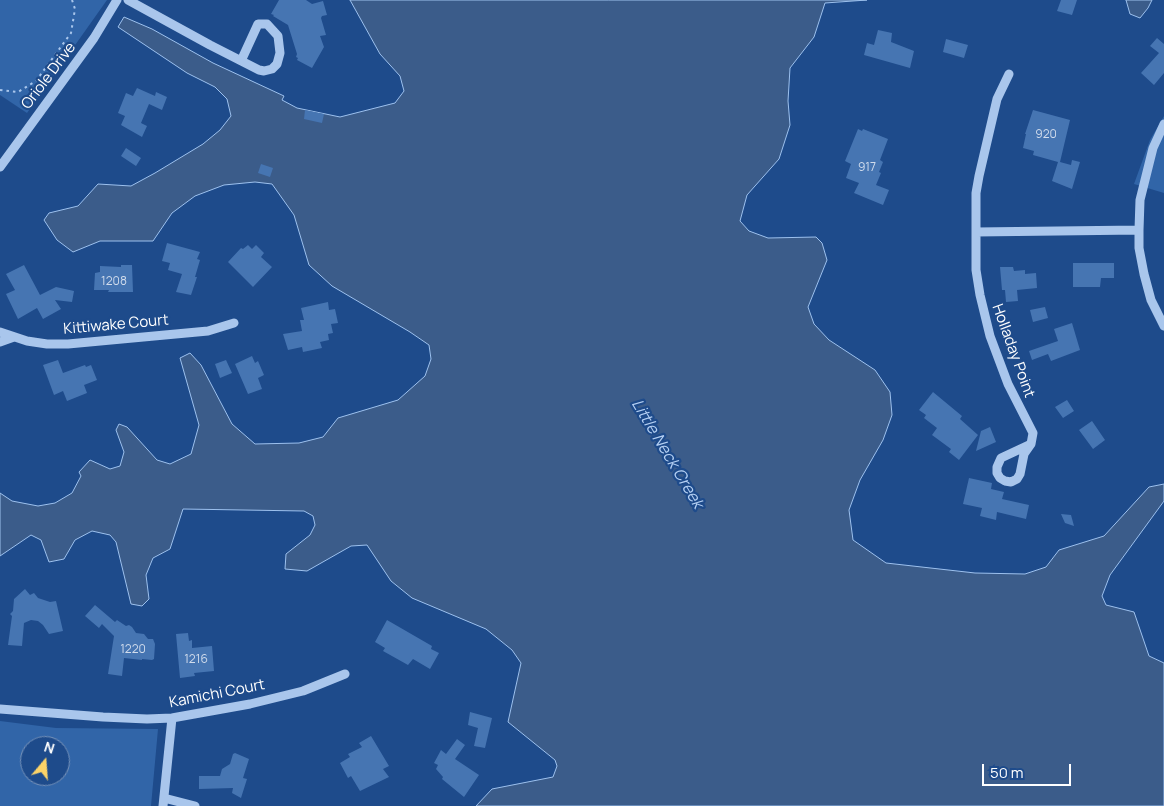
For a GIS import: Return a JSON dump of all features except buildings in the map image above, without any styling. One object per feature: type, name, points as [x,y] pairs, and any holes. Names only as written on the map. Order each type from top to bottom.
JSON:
[{"type":"street","name":"Oriole Drive","points":[[0,167],[94,38],[117,0]]},
{"type":"street","points":[[128,0],[242,61],[259,70],[264,71],[272,68],[279,60],[280,43],[278,36],[267,24],[258,24],[242,61]]},
{"type":"street","name":"Holladay Point","points":[[1009,74],[997,99],[976,193],[976,270],[990,336],[1008,384],[1034,433],[1031,444]]},
{"type":"street","points":[[1164,124],[1153,148],[1140,200],[1138,230],[1139,248],[1151,300],[1164,326]]},
{"type":"street","points":[[976,232],[1138,230]]},
{"type":"street","name":"Kittiwake Court","points":[[0,332],[47,344],[68,344],[208,331],[234,323]]},
{"type":"street","points":[[0,342],[14,337]]},
{"type":"street","points":[[1031,444],[1024,454],[1020,474],[1017,479],[1011,482],[1000,478],[997,473],[997,467],[1001,458],[1031,444]]},
{"type":"street","name":"Kamichi Court","points":[[0,709],[104,717],[172,718],[198,715],[304,691],[346,674]]},
{"type":"street","points":[[172,718],[164,802],[195,806]]},
{"type":"path","points":[[0,90],[18,92],[36,81],[71,33],[75,9],[72,0]]},
{"type":"shaded area","points":[[0,0],[107,0],[27,113],[0,95]]},
{"type":"shaded area","points":[[1164,116],[1164,193],[1134,184],[1150,140]]},
{"type":"shaded area","points":[[0,721],[56,728],[158,729],[151,806],[0,806]]},
{"type":"water","name":"Little Neck Creek","points":[[350,0],[867,0],[825,3],[814,37],[790,68],[788,101],[790,125],[779,159],[747,195],[740,221],[749,231],[768,238],[816,237],[822,243],[827,260],[808,307],[814,324],[829,340],[875,370],[890,392],[892,415],[883,440],[860,480],[849,510],[853,540],[886,563],[975,573],[1025,574],[1046,567],[1059,550],[1104,536],[1149,487],[1164,484],[1164,501],[1110,575],[1102,596],[1106,605],[1134,612],[1149,656],[1164,663],[1164,806],[476,806],[492,789],[553,777],[557,766],[555,760],[508,722],[521,663],[512,650],[486,629],[412,598],[391,581],[367,545],[351,546],[307,571],[285,569],[286,554],[310,535],[315,525],[313,516],[304,511],[183,509],[170,549],[153,558],[146,575],[149,599],[142,606],[131,604],[116,542],[110,535],[92,531],[75,540],[64,559],[49,562],[41,540],[31,535],[0,556],[0,493],[12,501],[38,506],[55,503],[72,493],[81,476],[79,472],[90,460],[110,469],[120,466],[124,452],[116,430],[119,424],[127,427],[157,460],[170,464],[191,454],[199,425],[180,358],[190,353],[201,365],[232,424],[255,444],[299,443],[323,437],[338,418],[398,400],[425,376],[431,359],[429,345],[332,286],[309,265],[294,215],[272,184],[255,182],[224,185],[195,196],[172,213],[153,241],[100,241],[73,252],[57,240],[44,220],[49,213],[78,206],[98,184],[131,186],[155,173],[203,144],[220,130],[231,116],[227,99],[215,87],[187,73],[118,27],[124,17],[152,29],[213,63],[284,96],[282,100],[297,108],[340,117],[395,103],[404,91],[400,76],[380,54]]},
{"type":"water","points":[[1126,0],[1152,0],[1140,18],[1130,14]]}]
